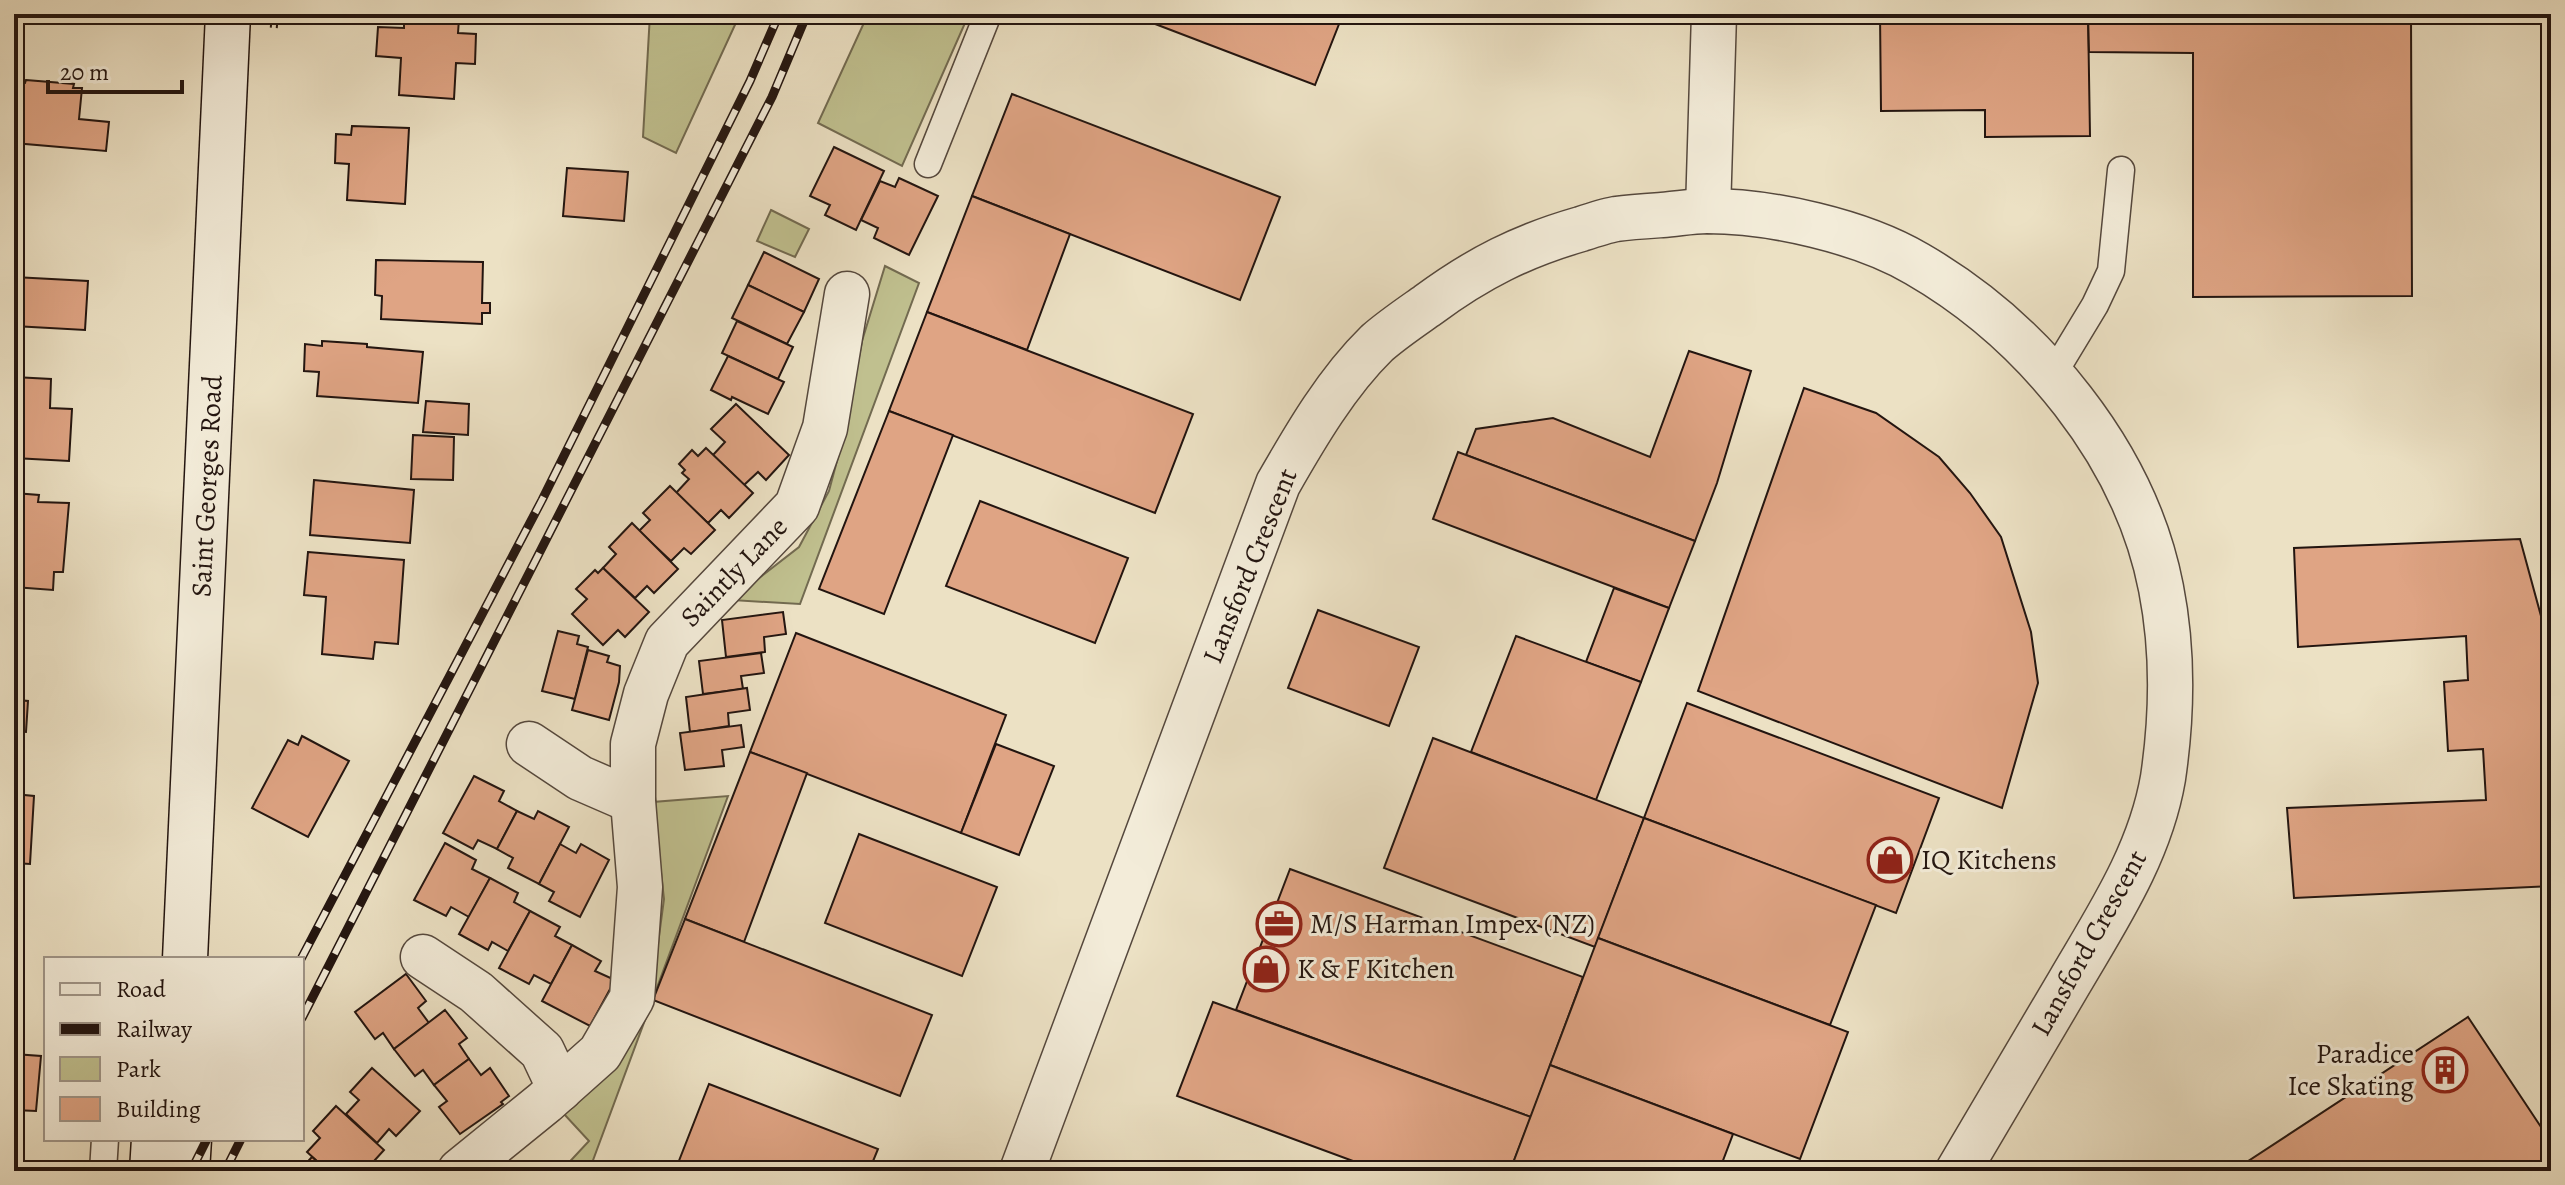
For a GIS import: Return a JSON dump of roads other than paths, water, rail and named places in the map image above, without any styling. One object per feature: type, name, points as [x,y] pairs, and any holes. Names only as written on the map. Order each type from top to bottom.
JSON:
[{"type":"street","name":"Saint Georges Road","points":[[185,957],[228,14]]},
{"type":"street","points":[[1708,211],[1714,14]]},
{"type":"street","name":"Lansford Crescent","points":[[1022,1171],[1278,484],[1344,382],[1377,344],[1411,317],[1460,282],[1511,253],[1613,219],[1708,211],[1791,219],[1854,236],[1914,262],[1962,294],[2017,340],[2052,376],[2092,426],[2124,482],[2145,534],[2160,585],[2167,629],[2168,738],[2162,782],[2150,831],[2124,890],[1958,1171]]},
{"type":"street","name":"Saintly Lane","points":[[460,1171],[600,1053],[632,998],[640,887],[633,801],[633,744],[646,694],[667,642],[797,506],[825,428],[847,294]]},
{"type":"street","points":[[529,744],[580,778],[633,801]]},
{"type":"street","points":[[423,957],[476,992],[542,1051],[560,1089]]},
{"type":"street","points":[[152,1171],[154,1141]]},
{"type":"street","points":[[187,1171],[189,1141]]},
{"type":"lane","points":[[928,164],[988,14]]},
{"type":"lane","points":[[2052,376],[2095,305],[2111,271],[2121,170]]},
{"type":"lane","points":[[103,1171],[105,1141]]},
{"type":"railway","points":[[302,957],[542,500],[750,81],[779,14]]},
{"type":"railway","points":[[304,1014],[772,97],[807,14]]},
{"type":"railway","points":[[191,1171],[206,1141]]},
{"type":"railway","points":[[225,1171],[240,1141]]},
{"type":"place","name":"IQ Kitchens","points":[[1890,860]]},
{"type":"place","name":"M/S Harman Impex (NZ)","points":[[1279,924]]},
{"type":"place","name":"K & F Kitchen","points":[[1266,969]]},
{"type":"place","name":"Paradice Ice Skating","points":[[2445,1070]]}]
